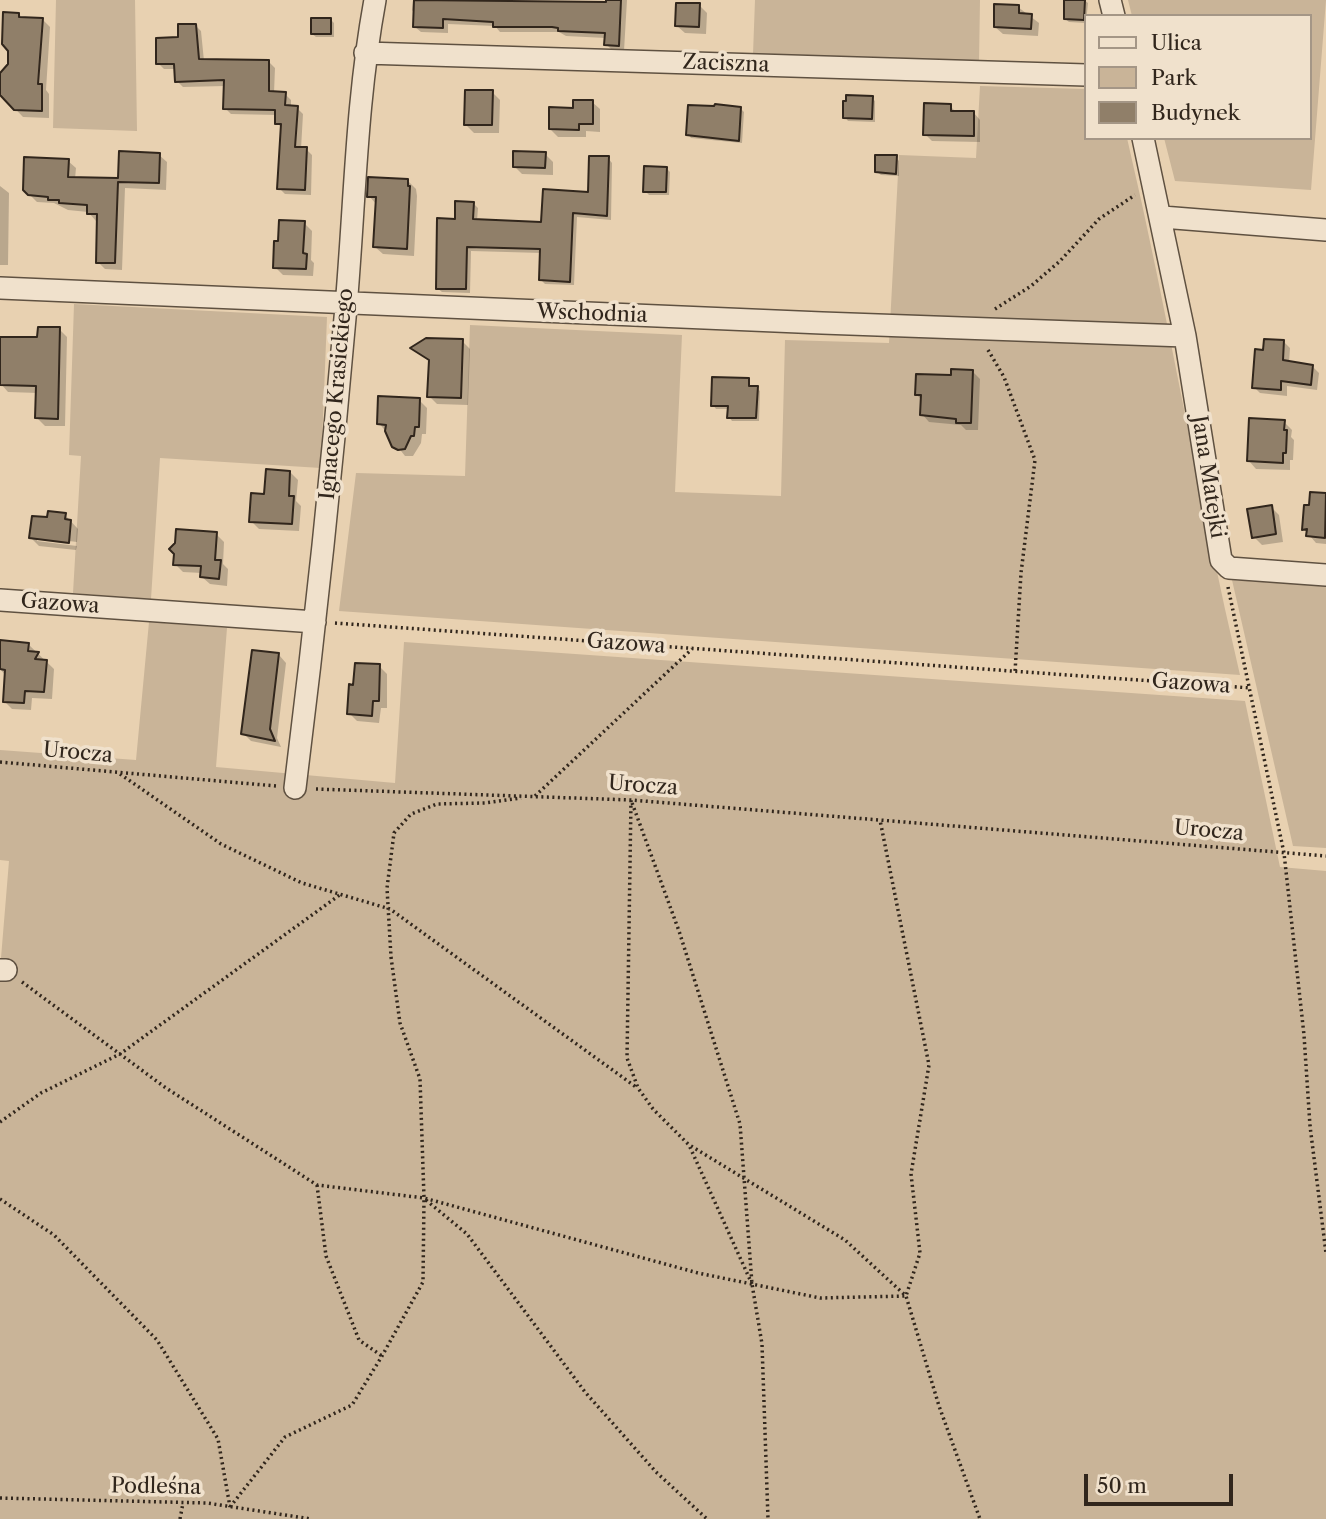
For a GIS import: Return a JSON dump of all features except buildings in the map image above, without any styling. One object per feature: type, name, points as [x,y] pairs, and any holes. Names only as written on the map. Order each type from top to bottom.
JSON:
[{"type":"street","name":"Ignacego Krasickiego","points":[[295,788],[315,622],[346,304],[354,170],[365,53],[375,0]]},
{"type":"street","name":"Zaciszna","points":[[365,53],[1084,75]]},
{"type":"street","name":"Jana Matejki","points":[[1143,140],[1185,335],[1219,552],[1224,564],[1229,568]]},
{"type":"street","points":[[1162,217],[1326,230]]},
{"type":"street","name":"Wschodnia","points":[[0,288],[346,304],[1185,335]]},
{"type":"street","points":[[1229,568],[1326,575]]},
{"type":"street","name":"Gazowa","points":[[0,600],[315,622]]},
{"type":"path","points":[[1015,673],[1021,573],[1035,460],[1004,377],[975,328],[999,306],[1031,286],[1060,261],[1099,219],[1153,182]]},
{"type":"path","name":"Jana Matejki","points":[[1229,568],[1226,578],[1284,853],[1304,1035],[1310,1126],[1326,1253]]},
{"type":"path","name":"Gazowa","points":[[315,622],[1251,688]]},
{"type":"path","points":[[230,1507],[285,1437],[352,1405],[422,1282],[424,1198],[420,1079],[400,1023],[391,957],[387,888],[394,833],[411,814],[437,804],[485,803],[535,797],[692,649]]},
{"type":"path","name":"Urocza","points":[[0,762],[295,788],[631,800],[1326,856]]},
{"type":"path","points":[[119,773],[221,844],[302,883],[390,909],[638,1088]]},
{"type":"path","points":[[631,800],[627,1058],[638,1088],[653,1109],[689,1145],[845,1240],[906,1296],[939,1406],[980,1519]]},
{"type":"path","points":[[631,800],[680,931],[740,1124],[752,1284],[762,1344],[768,1519]]},
{"type":"path","points":[[880,820],[929,1065],[911,1174],[920,1253],[906,1296]]},
{"type":"path","points":[[0,1122],[41,1093],[120,1054],[341,894]]},
{"type":"path","points":[[3,970],[177,1095],[317,1185],[424,1198],[698,1273],[820,1298],[906,1296]]},
{"type":"path","points":[[689,1145],[752,1284]]},
{"type":"path","points":[[317,1185],[326,1256],[359,1340],[382,1356]]},
{"type":"path","points":[[424,1198],[467,1234],[585,1392],[656,1472],[707,1519]]},
{"type":"path","points":[[0,1199],[54,1236],[157,1340],[218,1439],[230,1507]]},
{"type":"path","name":"Podleśna","points":[[0,1498],[183,1503],[311,1519]]},
{"type":"path","points":[[180,1519],[183,1503]]},
{"type":"green space","points":[[56,0],[135,0],[137,131],[53,128]]},
{"type":"green space","points":[[755,0],[980,0],[979,62],[753,54]]},
{"type":"green space","points":[[1128,0],[1326,0],[1311,190],[1175,181],[1165,140],[1312,140],[1312,14],[1132,14]]},
{"type":"green space","points":[[980,86],[1084,89],[1084,140],[1127,140],[1240,675],[339,611],[356,473],[465,476],[470,325],[682,335],[675,492],[781,496],[785,340],[889,343],[899,155],[976,158]]},
{"type":"green space","points":[[74,304],[327,317],[321,468],[160,458],[151,599],[73,593],[81,456],[69,455]]},
{"type":"green space","points":[[1232,580],[1326,586],[1326,848],[1293,846]]},
{"type":"green space","points":[[149,622],[227,628],[216,767],[395,783],[404,642],[1245,701],[1280,867],[1326,871],[1326,1519],[0,1519],[0,970],[9,861],[0,860],[0,750],[136,760]]}]
